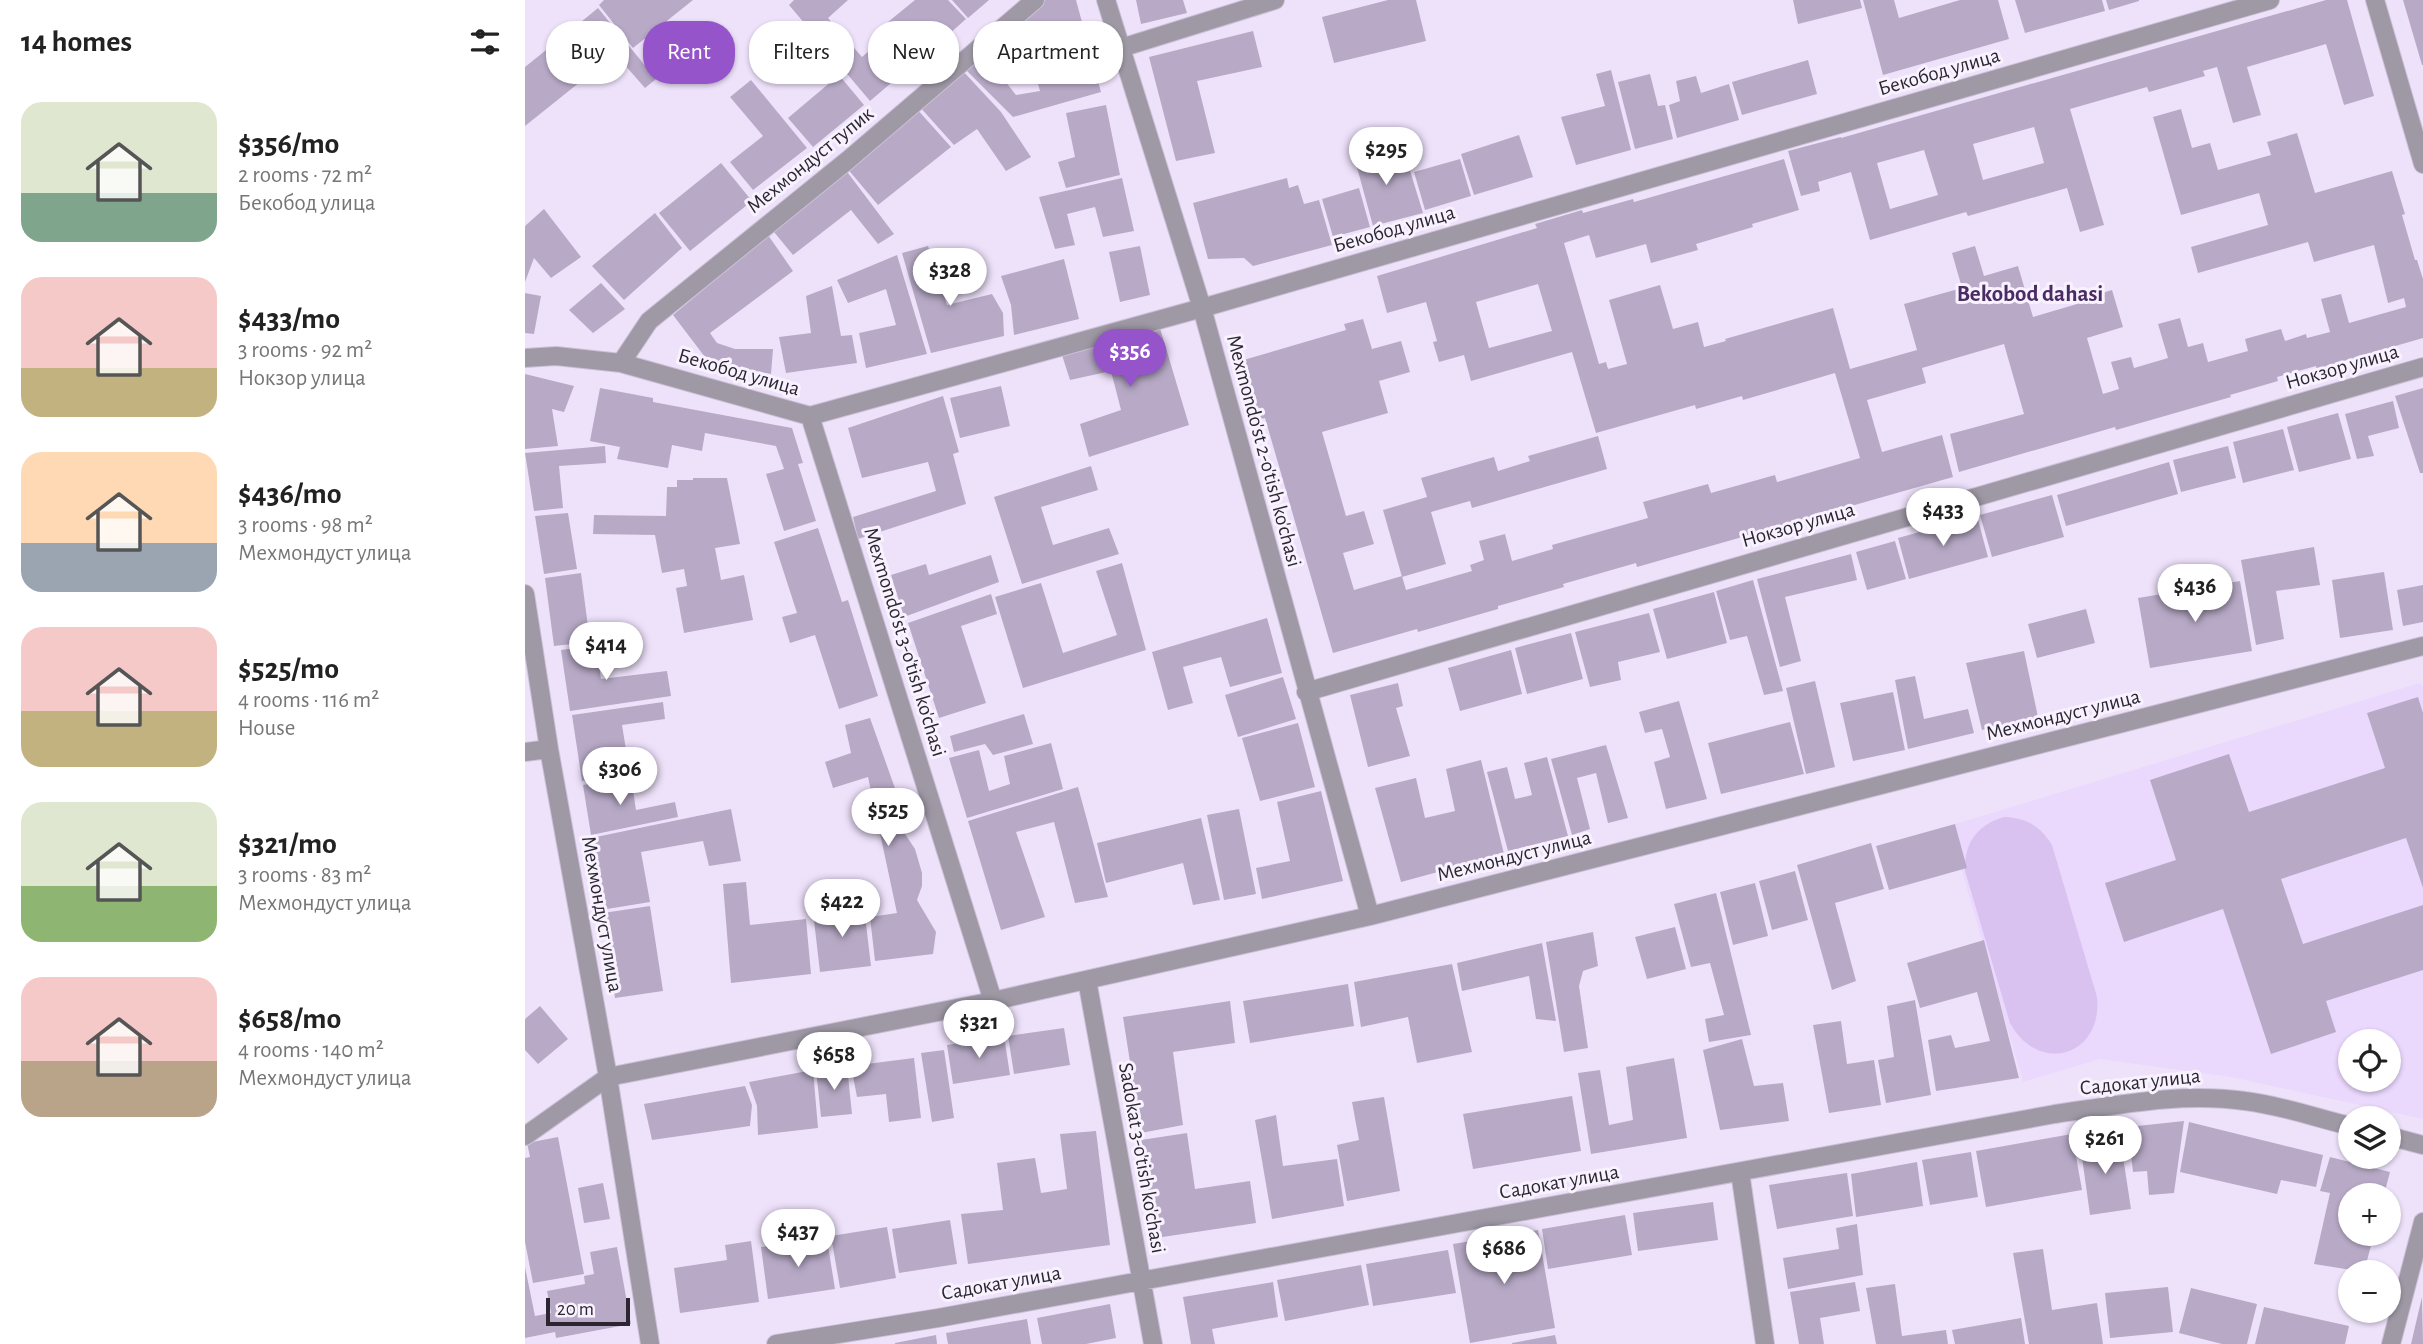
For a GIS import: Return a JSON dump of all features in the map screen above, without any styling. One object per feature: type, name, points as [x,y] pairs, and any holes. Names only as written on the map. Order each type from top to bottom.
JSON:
[{"type":"street","name":"Мехмондуст тупик","points":[[621,363],[649,320],[848,160],[1035,0]]},
{"type":"street","name":"Mexmondo'st 2-o'tish ko'chasi","points":[[1106,0],[1113,21]]},
{"type":"street","points":[[1123,47],[1275,0]]},
{"type":"street","name":"Бекобод улица","points":[[525,358],[556,356],[621,363],[810,416],[1202,308],[2270,0]]},
{"type":"street","points":[[2375,0],[2423,164]]},
{"type":"street","name":"Mexmondo'st 2-o'tish ko'chasi","points":[[1123,54],[1202,308],[1370,916]]},
{"type":"street","name":"Нокзор улица","points":[[1306,692],[2423,367]]},
{"type":"street","name":"Mexmondo'st 3-o'tish ko'chasi","points":[[810,416],[993,1002]]},
{"type":"street","name":"Мехмондуст улица","points":[[525,594],[549,749],[608,1076],[650,1344]]},
{"type":"street","name":"Мехмондуст улица","points":[[608,1076],[993,1002],[1370,916],[2423,646]]},
{"type":"street","points":[[525,752],[549,749]]},
{"type":"street","name":"Sadokat 3-o'tish ko'chasi","points":[[1087,980],[1153,1344]]},
{"type":"street","points":[[525,1136],[608,1076]]},
{"type":"street","name":"Садокат улица","points":[[776,1344],[938,1318],[2138,1101],[2179,1098],[2246,1101],[2338,1123]]},
{"type":"street","points":[[2401,1139],[2423,1144]]},
{"type":"street","points":[[1740,1172],[1765,1344]]},
{"type":"street","points":[[2391,1344],[2423,1222]]},
{"type":"shaded area","points":[[2420,683],[2423,687],[2423,1119],[2401,1114],[2401,1106],[2364,1106],[2231,1077],[2100,1059],[2023,1082],[1949,826]]},
{"type":"shaded area","points":[[2004,817],[2032,824],[2052,845],[2097,997],[2096,1017],[2090,1034],[2079,1045],[2066,1052],[2051,1053],[2036,1049],[2022,1039],[2010,1023],[1965,871],[1967,852],[1974,836],[1986,825]]},
{"type":"building","points":[[604,0],[693,0],[667,21],[643,21],[643,40],[633,48],[629,43],[629,21],[612,21],[599,5]]},
{"type":"building","points":[[794,0],[848,0],[828,18],[831,21],[802,21],[789,5]]},
{"type":"building","points":[[915,0],[948,0],[966,19],[959,25],[959,21],[889,21]]},
{"type":"building","points":[[952,0],[989,0],[968,18]]},
{"type":"building","points":[[1045,0],[1076,0],[1082,21],[1020,21]]},
{"type":"building","points":[[1136,0],[1183,0],[1187,13],[1141,24]]},
{"type":"building","points":[[1388,0],[1416,0],[1426,41],[1334,63],[1322,17]]},
{"type":"building","points":[[1793,0],[1860,0],[1862,8],[1798,24]]},
{"type":"building","points":[[1863,0],[1894,0],[1899,18],[1960,0],[1998,0],[2009,39],[1883,75]]},
{"type":"building","points":[[2015,0],[2102,0],[2105,11],[2025,33]]},
{"type":"building","points":[[2106,0],[2139,0],[2139,1],[2109,10]]},
{"type":"building","points":[[2326,0],[2347,0],[2374,96],[2344,105],[2326,44],[2247,67],[2261,115],[2233,123],[2217,67],[2203,71],[2205,76],[2149,92],[2147,87],[2070,109],[2104,225],[2080,232],[2067,188],[1968,216],[1966,212],[1870,240],[1851,172],[1818,182],[1820,191],[1801,196],[1788,151]],"holes":[[[2034,127],[2044,163],[1983,180],[1973,144]],[[1924,150],[1938,195],[1890,209],[1877,163]]]},
{"type":"building","points":[[2403,0],[2423,0],[2423,65],[2422,65]]},
{"type":"building","points":[[598,8],[609,21],[582,21]]},
{"type":"building","points":[[1253,31],[1262,67],[1197,81],[1215,153],[1176,161],[1149,57]]},
{"type":"building","points":[[629,46],[643,63],[643,84],[650,84],[645,88],[629,70]]},
{"type":"building","points":[[854,48],[862,57],[868,52],[868,84],[890,84],[870,101],[854,82]]},
{"type":"building","points":[[546,50],[546,84],[578,84],[525,126],[525,67]]},
{"type":"building","points":[[973,60],[973,77],[964,68]]},
{"type":"building","points":[[1808,60],[1817,94],[1742,115],[1732,82]]},
{"type":"building","points":[[962,70],[1001,112],[1031,157],[1006,171],[977,129],[954,145],[919,106],[945,84],[959,84],[959,73]]},
{"type":"building","points":[[1611,70],[1631,150],[1576,165],[1561,117],[1605,106],[1596,74]]},
{"type":"building","points":[[1650,74],[1658,106],[1665,105],[1673,139],[1635,149],[1618,82]]},
{"type":"building","points":[[1696,76],[1701,93],[1729,84],[1739,120],[1677,138],[1669,105],[1680,101],[1676,81]]},
{"type":"building","points":[[749,82],[749,84],[754,84],[807,148],[753,190],[730,162],[763,136],[730,97]]},
{"type":"building","points":[[828,84],[846,84],[864,105],[813,147],[788,118]]},
{"type":"building","points":[[980,84],[1007,84],[1016,95],[1040,91],[1038,84],[1099,84],[1101,92],[1013,117]]},
{"type":"building","points":[[1106,105],[1120,175],[1066,188],[1058,162],[1075,157],[1066,113]]},
{"type":"building","points":[[916,108],[951,147],[878,205],[846,167]]},
{"type":"building","points":[[2181,109],[2192,148],[2210,143],[2218,170],[2271,155],[2267,142],[2297,133],[2315,193],[2392,171],[2405,214],[2402,215],[2423,279],[2423,338],[2316,369],[2316,366],[2277,377],[2278,381],[2230,395],[2231,397],[1959,472],[1950,434],[2024,414],[2004,344],[1922,368],[1926,383],[1867,400],[1882,452],[1942,435],[1953,477],[1637,567],[1636,563],[1563,584],[1564,587],[1498,606],[1498,609],[1333,653],[1265,418],[1257,420],[1240,361],[1346,330],[1344,324],[1363,319],[1372,349],[1401,341],[1410,372],[1379,381],[1388,413],[1322,432],[1346,516],[1364,511],[1374,544],[1343,553],[1354,590],[1402,576],[1406,590],[1472,571],[1470,565],[1484,560],[1479,541],[1505,534],[1512,561],[1553,549],[1552,545],[1648,518],[1643,502],[1708,484],[1711,493],[1775,475],[1777,482],[1860,458],[1835,373],[1743,400],[1742,396],[1696,409],[1695,405],[1596,433],[1572,352],[1471,381],[1464,355],[1439,362],[1433,342],[1437,341],[1426,302],[1387,313],[1377,276],[1537,228],[1535,224],[1582,210],[1583,213],[1633,199],[1634,202],[1784,159],[1799,210],[1696,244],[1698,250],[1651,263],[1646,244],[1596,258],[1589,235],[1564,243],[1599,364],[1606,362],[1608,369],[1627,364],[1609,300],[1660,285],[1673,329],[1698,322],[1704,347],[1833,308],[1850,369],[1917,350],[1904,304],[1962,288],[1952,253],[1975,246],[1984,276],[2018,266],[2033,317],[2112,290],[2123,327],[2087,338],[2103,394],[2119,389],[2111,362],[2131,357],[2134,368],[2168,358],[2158,324],[2180,318],[2188,347],[2203,343],[2208,362],[2248,351],[2245,339],[2281,329],[2285,341],[2306,334],[2307,338],[2330,332],[2321,299],[2341,294],[2349,323],[2406,307],[2404,298],[2388,303],[2374,245],[2314,262],[2308,242],[2198,273],[2191,247],[2268,225],[2259,193],[2181,215],[2153,117]],"holes":[[[1538,284],[1552,331],[1489,348],[1476,302]]]},
{"type":"building","points":[[1519,135],[1533,177],[1474,195],[1461,154]]},
{"type":"building","points":[[1376,143],[1384,169],[1408,164],[1423,213],[1373,226],[1352,149]]},
{"type":"building","points":[[1460,159],[1471,196],[1425,210],[1414,172]]},
{"type":"building","points":[[721,163],[752,201],[690,251],[659,213]]},
{"type":"building","points":[[845,169],[894,234],[878,244],[851,210],[793,255],[774,232]]},
{"type":"building","points":[[1122,178],[1134,231],[1103,237],[1095,207],[1067,214],[1075,245],[1055,249],[1039,197]]},
{"type":"building","points":[[1287,178],[1289,188],[1298,185],[1304,204],[1319,200],[1332,245],[1253,266],[1244,258],[1208,259],[1193,203]]},
{"type":"building","points":[[1359,188],[1370,227],[1333,237],[1322,199]]},
{"type":"building","points":[[544,209],[581,257],[551,278],[534,258],[525,282],[525,226]]},
{"type":"building","points":[[655,213],[682,248],[624,300],[592,266]]},
{"type":"building","points":[[768,235],[793,271],[710,333],[717,343],[735,349],[773,349],[771,374],[708,361],[673,315]]},
{"type":"building","points":[[928,246],[947,305],[992,294],[1003,313],[1004,336],[931,353],[902,253]]},
{"type":"building","points":[[1140,246],[1150,295],[1120,302],[1109,252]]},
{"type":"building","points":[[897,255],[927,354],[866,368],[859,333],[896,325],[886,289],[848,303],[837,280]]},
{"type":"building","points":[[1064,259],[1079,319],[1014,335],[1011,305],[1001,276]]},
{"type":"building","points":[[601,283],[625,309],[593,333],[569,310]]},
{"type":"building","points":[[832,286],[841,336],[852,335],[857,363],[786,373],[779,337],[811,333],[806,296]]},
{"type":"building","points":[[525,293],[541,296],[534,334],[525,333]]},
{"type":"building","points":[[1159,325],[1189,425],[1089,457],[1080,424],[1121,410],[1111,371],[1070,380],[1061,352]]},
{"type":"building","points":[[525,374],[574,386],[564,412],[552,409],[558,446],[525,449]]},
{"type":"building","points":[[1001,386],[1010,426],[960,438],[950,398]]},
{"type":"building","points":[[600,388],[653,398],[653,402],[792,428],[803,463],[798,464],[816,521],[784,531],[766,474],[784,469],[776,446],[705,433],[702,451],[672,445],[668,468],[617,459],[620,447],[590,441]]},
{"type":"building","points":[[2423,388],[2423,473],[2420,473],[2395,396]]},
{"type":"building","points":[[943,396],[959,452],[953,454],[966,504],[858,539],[853,517],[936,491],[928,462],[862,478],[848,428]]},
{"type":"building","points":[[2393,401],[2399,428],[2368,436],[2374,456],[2357,459],[2345,414]]},
{"type":"building","points":[[2338,413],[2351,459],[2299,472],[2287,427]]},
{"type":"building","points":[[2283,429],[2294,470],[2243,483],[2233,442]]},
{"type":"building","points":[[1598,436],[1607,469],[1472,508],[1470,501],[1431,512],[1446,564],[1402,577],[1383,510],[1427,497],[1421,478],[1494,457],[1498,471],[1530,461],[1528,456]]},
{"type":"building","points":[[605,446],[606,463],[559,466],[563,508],[534,511],[525,453]]},
{"type":"building","points":[[2228,446],[2236,478],[2181,492],[2173,460]]},
{"type":"building","points":[[2169,462],[2178,494],[2066,526],[2057,495]]},
{"type":"building","points":[[1091,466],[1098,490],[1041,507],[1053,545],[1109,528],[1119,554],[1022,584],[994,497]]},
{"type":"building","points":[[727,478],[740,544],[715,548],[721,580],[744,575],[753,620],[684,633],[676,588],[687,586],[684,569],[662,573],[655,535],[593,534],[594,515],[666,516],[667,487],[677,487],[677,480]]},
{"type":"building","points":[[2052,495],[2064,537],[1992,557],[1980,515]]},
{"type":"building","points":[[568,513],[577,569],[544,574],[535,516]]},
{"type":"building","points":[[1977,516],[1988,557],[1909,579],[1898,538]]},
{"type":"building","points":[[818,528],[842,602],[848,600],[878,696],[839,709],[815,635],[790,643],[782,617],[797,613],[774,542]]},
{"type":"building","points":[[1895,541],[1906,579],[1867,590],[1856,552]]},
{"type":"building","points":[[2314,547],[2320,585],[2276,591],[2284,639],[2256,645],[2241,560]]},
{"type":"building","points":[[1851,554],[1857,580],[1785,597],[1801,661],[1780,667],[1757,579]]},
{"type":"building","points":[[991,555],[999,582],[904,617],[891,575],[926,564],[929,575]]},
{"type":"building","points":[[1122,563],[1146,650],[1023,688],[995,597],[1041,583],[1063,653],[1117,635],[1096,571]]},
{"type":"building","points":[[2384,572],[2393,630],[2340,638],[2332,580]]},
{"type":"building","points":[[581,573],[590,642],[554,646],[545,578]]},
{"type":"building","points":[[1753,580],[1783,691],[1764,695],[1747,636],[1730,640],[1716,591]]},
{"type":"building","points":[[2240,581],[2252,651],[2150,668],[2138,598]]},
{"type":"building","points":[[2423,585],[2423,622],[2403,626],[2397,590]]},
{"type":"building","points":[[1714,592],[1727,643],[1667,659],[1653,609]]},
{"type":"building","points":[[991,594],[997,614],[961,626],[986,703],[939,718],[908,623]]},
{"type":"building","points":[[2086,609],[2095,643],[2037,658],[2028,624]]},
{"type":"building","points":[[1649,613],[1660,652],[1618,662],[1621,680],[1590,687],[1575,632]]},
{"type":"building","points":[[1267,618],[1282,673],[1230,687],[1221,657],[1183,667],[1193,703],[1168,710],[1152,652]]},
{"type":"building","points":[[1571,633],[1583,679],[1527,694],[1515,648]]},
{"type":"building","points":[[596,645],[601,679],[667,671],[671,696],[570,711],[561,650]]},
{"type":"building","points":[[1511,650],[1522,694],[1460,711],[1448,668]]},
{"type":"building","points":[[2024,651],[2038,717],[1982,730],[1966,663]]},
{"type":"building","points":[[1915,676],[1924,719],[1968,709],[1974,733],[1908,749],[1895,680]]},
{"type":"building","points":[[1283,677],[1296,719],[1238,737],[1225,695]]},
{"type":"building","points":[[1815,681],[1835,767],[1806,774],[1786,688]]},
{"type":"building","points":[[1398,683],[1403,706],[1396,708],[1410,756],[1368,767],[1350,695]]},
{"type":"building","points":[[1893,692],[1905,750],[1853,761],[1840,703]]},
{"type":"building","points":[[2418,697],[2423,713],[2423,888],[2406,838],[2281,879],[2303,944],[2423,905],[2423,970],[2326,1001],[2336,1032],[2271,1054],[2223,909],[2124,942],[2105,883],[2176,860],[2150,780],[2229,754],[2249,812],[2385,768],[2367,713]]},
{"type":"building","points":[[1679,701],[1707,799],[1666,809],[1654,762],[1670,757],[1662,729],[1645,733],[1639,712]]},
{"type":"building","points":[[663,702],[665,719],[622,725],[630,774],[582,781],[572,715]]},
{"type":"building","points":[[1024,714],[1033,744],[993,755],[985,744],[954,752],[950,736]]},
{"type":"building","points":[[870,718],[902,808],[899,825],[915,849],[922,873],[922,886],[917,900],[936,932],[933,954],[875,961],[870,917],[897,913],[868,777],[833,788],[825,762],[851,753],[845,725]]},
{"type":"building","points":[[1790,722],[1804,774],[1721,794],[1708,743]]},
{"type":"building","points":[[1298,723],[1315,787],[1260,801],[1242,738]]},
{"type":"building","points":[[1051,743],[1063,789],[967,818],[949,758],[979,750],[989,791],[1010,784],[1004,756]]},
{"type":"building","points":[[1606,745],[1628,818],[1608,823],[1596,773],[1577,778],[1590,829],[1572,835],[1551,759]]},
{"type":"building","points":[[1547,757],[1568,836],[1508,851],[1487,772],[1507,767],[1515,799],[1532,795],[1524,763]]},
{"type":"building","points":[[1481,760],[1504,854],[1401,882],[1375,788],[1416,778],[1425,818],[1455,811],[1446,769]]},
{"type":"building","points":[[631,777],[636,810],[675,802],[678,817],[591,835],[583,785]]},
{"type":"building","points":[[1078,787],[1108,897],[1075,903],[1054,822],[1016,832],[1045,917],[1001,930],[968,821]]},
{"type":"building","points":[[1321,791],[1343,881],[1262,899],[1256,868],[1290,861],[1277,802]]},
{"type":"building","points":[[731,809],[741,861],[709,866],[703,841],[641,852],[650,902],[601,910],[591,838]]},
{"type":"building","points":[[1239,809],[1256,894],[1224,900],[1207,815]]},
{"type":"building","points":[[1201,818],[1220,900],[1193,905],[1183,863],[1106,883],[1097,843]]},
{"type":"building","points":[[1955,824],[1967,868],[1889,890],[1876,846]]},
{"type":"building","points":[[1871,843],[1884,889],[1835,903],[1856,981],[1832,990],[1797,865]]},
{"type":"building","points":[[1795,871],[1808,920],[1772,930],[1759,881]]},
{"type":"building","points":[[746,882],[750,925],[806,919],[811,974],[731,983],[723,884]]},
{"type":"building","points":[[1755,883],[1768,936],[1733,945],[1720,892]]},
{"type":"building","points":[[1716,893],[1751,1035],[1709,1042],[1705,1019],[1724,1015],[1710,963],[1691,967],[1674,904]]},
{"type":"building","points":[[650,906],[663,991],[615,998],[603,913]]},
{"type":"building","points":[[864,907],[871,966],[820,972],[813,912]]},
{"type":"building","points":[[1675,927],[1686,969],[1647,979],[1635,937]]},
{"type":"building","points":[[1593,932],[1598,966],[1583,971],[1579,986],[1588,1048],[1564,1052],[1546,942]]},
{"type":"building","points":[[1984,940],[2019,1078],[1936,1091],[1928,1040],[1951,1035],[1955,1048],[1990,1041],[1977,992],[1920,1008],[1907,963]]},
{"type":"building","points":[[1542,943],[1556,1021],[1536,1019],[1529,976],[1462,991],[1457,963]]},
{"type":"building","points":[[1452,964],[1472,1052],[1417,1063],[1408,1017],[1361,1027],[1354,982]]},
{"type":"building","points":[[1348,984],[1354,1026],[1250,1043],[1243,1001]]},
{"type":"building","points":[[1915,1000],[1931,1095],[1886,1103],[1878,1060],[1894,1057],[1887,1006]]},
{"type":"building","points":[[1230,1001],[1235,1043],[1173,1052],[1183,1125],[1141,1133],[1123,1017]]},
{"type":"building","points":[[540,1006],[568,1039],[538,1064],[525,1050],[525,1019]]},
{"type":"building","points":[[1841,1021],[1847,1064],[1874,1060],[1881,1105],[1829,1113],[1813,1025]]},
{"type":"building","points":[[1064,1028],[1070,1065],[1014,1074],[1008,1036]]},
{"type":"building","points":[[1004,1036],[1010,1075],[953,1084],[947,1045]]},
{"type":"building","points":[[1742,1039],[1754,1086],[1783,1083],[1789,1121],[1720,1130],[1703,1050]]},
{"type":"building","points":[[944,1050],[954,1118],[932,1122],[921,1053]]},
{"type":"building","points":[[914,1058],[921,1118],[889,1122],[886,1094],[857,1097],[851,1066]]},
{"type":"building","points":[[1674,1058],[1687,1138],[1591,1154],[1578,1073],[1600,1070],[1609,1125],[1633,1120],[1626,1067]]},
{"type":"building","points":[[847,1066],[852,1114],[821,1117],[816,1069]]},
{"type":"building","points":[[813,1070],[818,1128],[758,1135],[757,1106],[749,1082]]},
{"type":"building","points":[[745,1086],[752,1105],[750,1126],[652,1140],[644,1104]]},
{"type":"building","points":[[1572,1096],[1581,1151],[1473,1169],[1463,1114]]},
{"type":"building","points":[[1384,1097],[1400,1191],[1347,1201],[1337,1145],[1359,1140],[1352,1102]]},
{"type":"building","points":[[1276,1115],[1283,1166],[1337,1159],[1344,1206],[1272,1219],[1255,1120]]},
{"type":"building","points":[[2184,1121],[2174,1193],[2149,1195],[2147,1171],[2133,1172],[2128,1127]]},
{"type":"building","points":[[2189,1122],[2323,1155],[2316,1187],[2281,1180],[2277,1194],[2180,1172]]},
{"type":"building","points":[[1096,1131],[1110,1245],[968,1264],[961,1214],[1003,1210],[997,1163],[1035,1158],[1041,1193],[1067,1189],[1060,1134]]},
{"type":"building","points":[[1187,1133],[1195,1189],[1250,1181],[1256,1223],[1156,1238],[1141,1140]]},
{"type":"building","points":[[2072,1134],[2082,1190],[1986,1207],[1976,1151]]},
{"type":"building","points":[[558,1137],[584,1274],[533,1283],[525,1242],[525,1158],[530,1157],[527,1143]]},
{"type":"building","points":[[2120,1137],[2131,1209],[2090,1215],[2080,1143]]},
{"type":"building","points":[[1971,1152],[1978,1197],[1930,1205],[1922,1160]]},
{"type":"building","points":[[2330,1157],[2338,1159],[2338,1169],[2378,1169],[2390,1172],[2387,1183],[2338,1183],[2338,1246],[2371,1246],[2367,1260],[2338,1260],[2338,1268],[2314,1264],[2330,1193],[2320,1191]]},
{"type":"building","points":[[1917,1162],[1923,1206],[1856,1217],[1851,1174]]},
{"type":"building","points":[[1847,1173],[1853,1216],[1777,1229],[1769,1185]]},
{"type":"building","points":[[603,1183],[610,1219],[584,1223],[578,1188]]},
{"type":"building","points":[[1713,1202],[1718,1240],[1638,1251],[1633,1213]]},
{"type":"building","points":[[1625,1215],[1632,1255],[1548,1269],[1542,1229]]},
{"type":"building","points":[[950,1220],[957,1264],[899,1273],[892,1229]]},
{"type":"building","points":[[1857,1224],[1863,1275],[1788,1289],[1783,1258],[1839,1249],[1836,1228]]},
{"type":"building","points":[[887,1227],[896,1278],[840,1288],[831,1236]]},
{"type":"building","points":[[1538,1230],[1555,1328],[1470,1343],[1453,1244]]},
{"type":"building","points":[[827,1239],[835,1289],[768,1299],[761,1247]]},
{"type":"building","points":[[751,1241],[759,1302],[680,1313],[674,1268],[727,1260],[725,1245]]},
{"type":"building","points":[[617,1247],[631,1324],[556,1338],[555,1332],[525,1338],[525,1267],[535,1316],[551,1313],[547,1291],[585,1284],[584,1276],[594,1274],[590,1252]]},
{"type":"building","points":[[2043,1249],[2052,1310],[2097,1303],[2103,1344],[2029,1344],[2013,1253]]},
{"type":"building","points":[[1448,1250],[1456,1293],[1373,1306],[1366,1264]]},
{"type":"building","points":[[1361,1265],[1369,1305],[1285,1321],[1277,1280]]},
{"type":"building","points":[[1273,1282],[1278,1317],[1212,1329],[1215,1344],[1191,1344],[1183,1297]]},
{"type":"building","points":[[1855,1282],[1860,1311],[1820,1318],[1824,1344],[1799,1344],[1790,1292]]},
{"type":"building","points":[[1895,1284],[1902,1336],[1946,1330],[1948,1344],[1876,1344],[1866,1288]]},
{"type":"building","points":[[2168,1287],[2173,1332],[2110,1338],[2105,1293]]},
{"type":"building","points":[[2191,1288],[2257,1304],[2247,1344],[2222,1344],[2179,1333]]},
{"type":"building","points":[[2422,1297],[2423,1344],[2411,1344]]},
{"type":"building","points":[[1110,1304],[1116,1338],[1086,1344],[1042,1344],[1037,1318]]},
{"type":"building","points":[[2264,1307],[2349,1326],[2345,1344],[2255,1344]]},
{"type":"building","points":[[2021,1318],[2025,1344],[1955,1344],[1952,1330]]},
{"type":"building","points":[[1027,1319],[1031,1344],[948,1344],[946,1333]]},
{"type":"building","points":[[936,1335],[937,1344],[895,1344],[895,1343]]},
{"type":"building","points":[[1555,1335],[1557,1344],[1512,1344],[1512,1343]]},
{"type":"district","name":"Bekobod dahasi","points":[[2030,294]]}]
